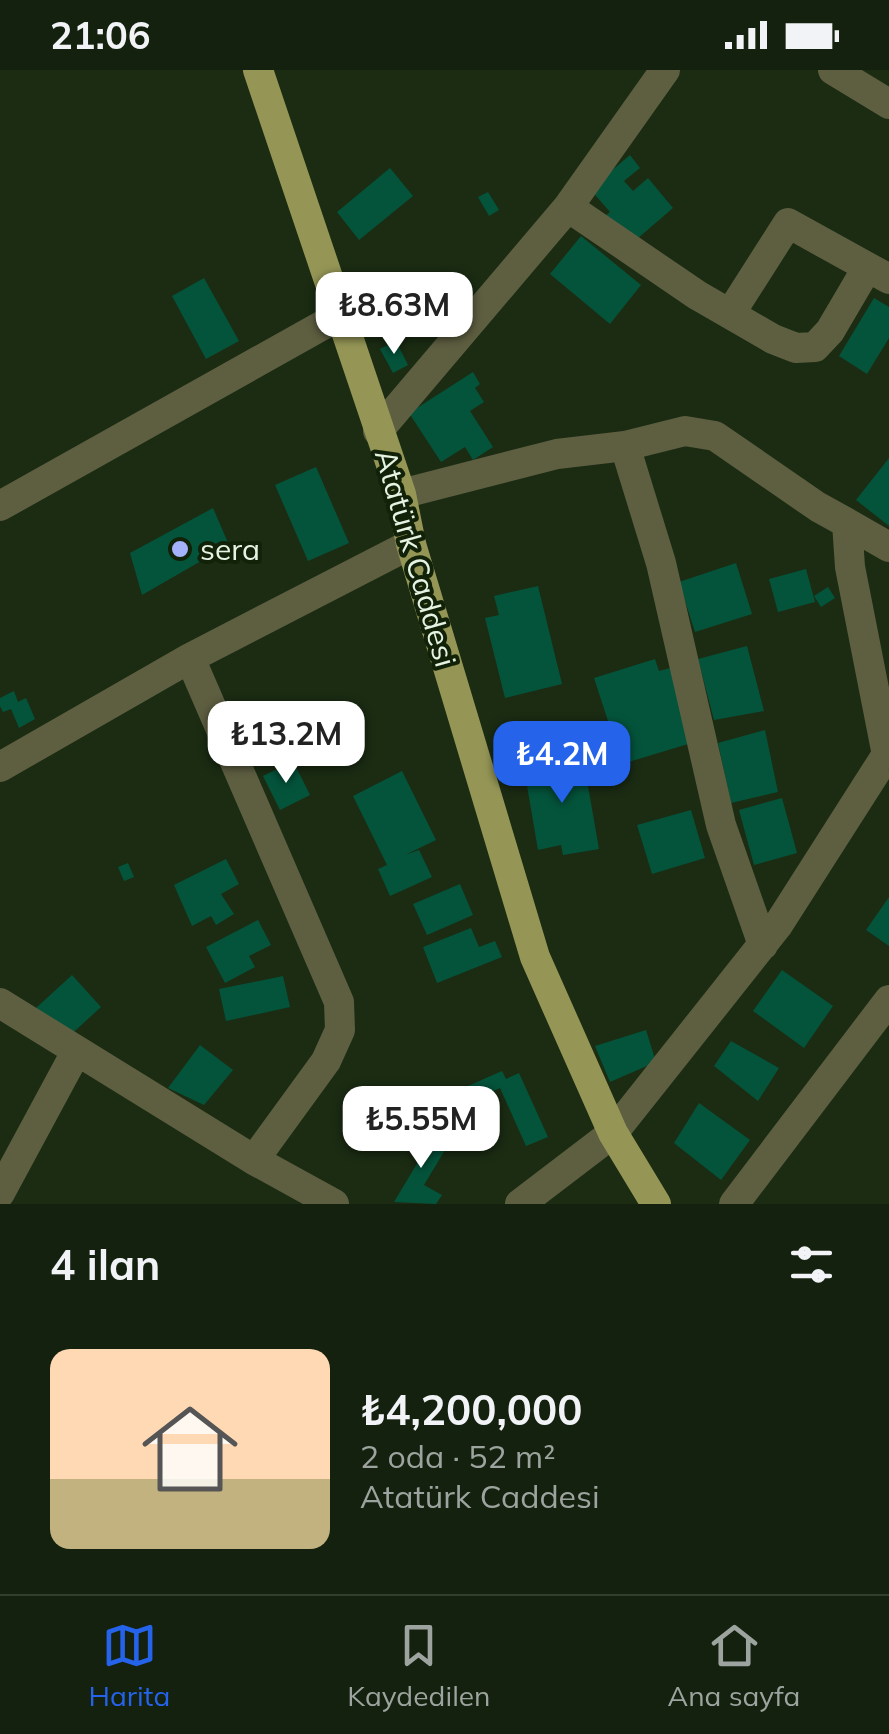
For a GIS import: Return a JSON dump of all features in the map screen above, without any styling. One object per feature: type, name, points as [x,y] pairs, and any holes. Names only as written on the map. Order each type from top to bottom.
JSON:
[{"type":"main road","name":"Atatürk Caddesi","points":[[258,70],[401,494],[411,544],[535,957],[613,1134],[656,1204]]},
{"type":"street","points":[[378,431],[568,208],[665,70]]},
{"type":"street","points":[[833,70],[889,104]]},
{"type":"street","points":[[568,208],[730,314],[796,348],[816,346],[878,274],[788,223],[730,314]]},
{"type":"street","points":[[0,506],[338,316]]},
{"type":"street","points":[[401,494],[557,454],[625,446],[685,431],[716,436],[818,507],[889,547]]},
{"type":"street","points":[[625,446],[661,562],[720,825],[763,945]]},
{"type":"street","points":[[520,1204],[613,1134],[763,945],[888,753],[850,567],[847,523]]},
{"type":"street","points":[[0,767],[190,658],[411,544]]},
{"type":"street","points":[[190,658],[340,1002],[340,1030],[326,1061],[254,1160]]},
{"type":"street","points":[[734,1204],[889,1000]]},
{"type":"street","points":[[0,1003],[254,1160],[334,1204]]},
{"type":"street","points":[[0,1193],[76,1052]]},
{"type":"building","points":[[630,155],[640,168],[624,181],[633,191],[648,178],[673,208],[630,245],[605,216],[610,212],[590,189]]},
{"type":"building","points":[[390,168],[413,196],[359,240],[337,212]]},
{"type":"building","points":[[488,192],[499,210],[489,216],[478,197]]},
{"type":"building","points":[[581,236],[641,285],[610,324],[550,274]]},
{"type":"building","points":[[204,278],[239,341],[206,359],[172,296]]},
{"type":"building","points":[[874,298],[889,307],[889,338],[867,374],[839,356]]},
{"type":"building","points":[[396,341],[408,365],[393,373],[380,349]]},
{"type":"building","points":[[473,372],[480,384],[475,388],[484,402],[470,411],[493,447],[473,460],[465,447],[441,462],[409,413]]},
{"type":"building","points":[[889,458],[889,526],[856,500]]},
{"type":"building","points":[[316,467],[349,543],[308,561],[275,485]]},
{"type":"building","name":"sera","points":[[213,508],[229,545],[142,595],[130,553]]},
{"type":"building","points":[[736,563],[752,614],[695,632],[679,582]]},
{"type":"building","points":[[806,569],[815,602],[778,612],[769,579]]},
{"type":"building","points":[[538,586],[562,684],[505,698],[485,618],[499,615],[494,596]]},
{"type":"building","points":[[828,587],[835,598],[821,607],[814,596]]},
{"type":"building","points":[[747,646],[764,711],[714,720],[698,659]]},
{"type":"building","points":[[655,659],[659,671],[674,667],[698,741],[622,764],[594,678]]},
{"type":"building","points":[[14,691],[18,702],[26,698],[35,719],[19,728],[11,709],[3,712],[0,706],[0,698]]},
{"type":"building","points":[[765,730],[778,792],[731,803],[718,743]]},
{"type":"building","points":[[583,757],[599,849],[563,855],[561,845],[538,850],[524,768]]},
{"type":"building","points":[[293,761],[310,795],[280,810],[263,776]]},
{"type":"building","points":[[402,771],[436,840],[405,855],[419,850],[432,877],[390,896],[378,869],[387,865],[353,796]]},
{"type":"building","points":[[782,798],[797,853],[754,865],[739,810]]},
{"type":"building","points":[[691,810],[705,858],[652,874],[637,825]]},
{"type":"building","points":[[226,859],[239,884],[221,894],[234,914],[216,925],[211,916],[192,926],[174,885]]},
{"type":"building","points":[[128,863],[134,877],[124,881],[118,867]]},
{"type":"building","points":[[460,884],[473,915],[427,935],[413,904]]},
{"type":"building","points":[[889,897],[889,946],[866,930]]},
{"type":"building","points":[[258,920],[271,945],[249,956],[255,967],[225,983],[206,947]]},
{"type":"building","points":[[471,928],[479,947],[495,941],[502,957],[437,983],[423,947]]},
{"type":"building","points":[[782,970],[833,1006],[804,1048],[753,1011]]},
{"type":"building","points":[[72,975],[101,1007],[65,1040],[36,1008]]},
{"type":"building","points":[[283,976],[290,1007],[226,1021],[219,989]]},
{"type":"building","points":[[646,1030],[656,1062],[610,1082],[595,1046]]},
{"type":"building","points":[[731,1041],[779,1068],[758,1101],[714,1066]]},
{"type":"building","points":[[200,1045],[233,1070],[204,1105],[168,1088]]},
{"type":"building","points":[[502,1071],[506,1079],[519,1073],[548,1137],[526,1146],[500,1088],[474,1100],[468,1086]]},
{"type":"building","points":[[450,1091],[462,1098],[438,1141],[425,1134]]},
{"type":"building","points":[[699,1103],[750,1140],[721,1180],[674,1143]]},
{"type":"building","points":[[407,1127],[445,1150],[424,1185],[442,1195],[436,1204],[394,1202],[424,1152],[401,1138]]},
{"type":"place","name":"sera","points":[[180,549]]}]
